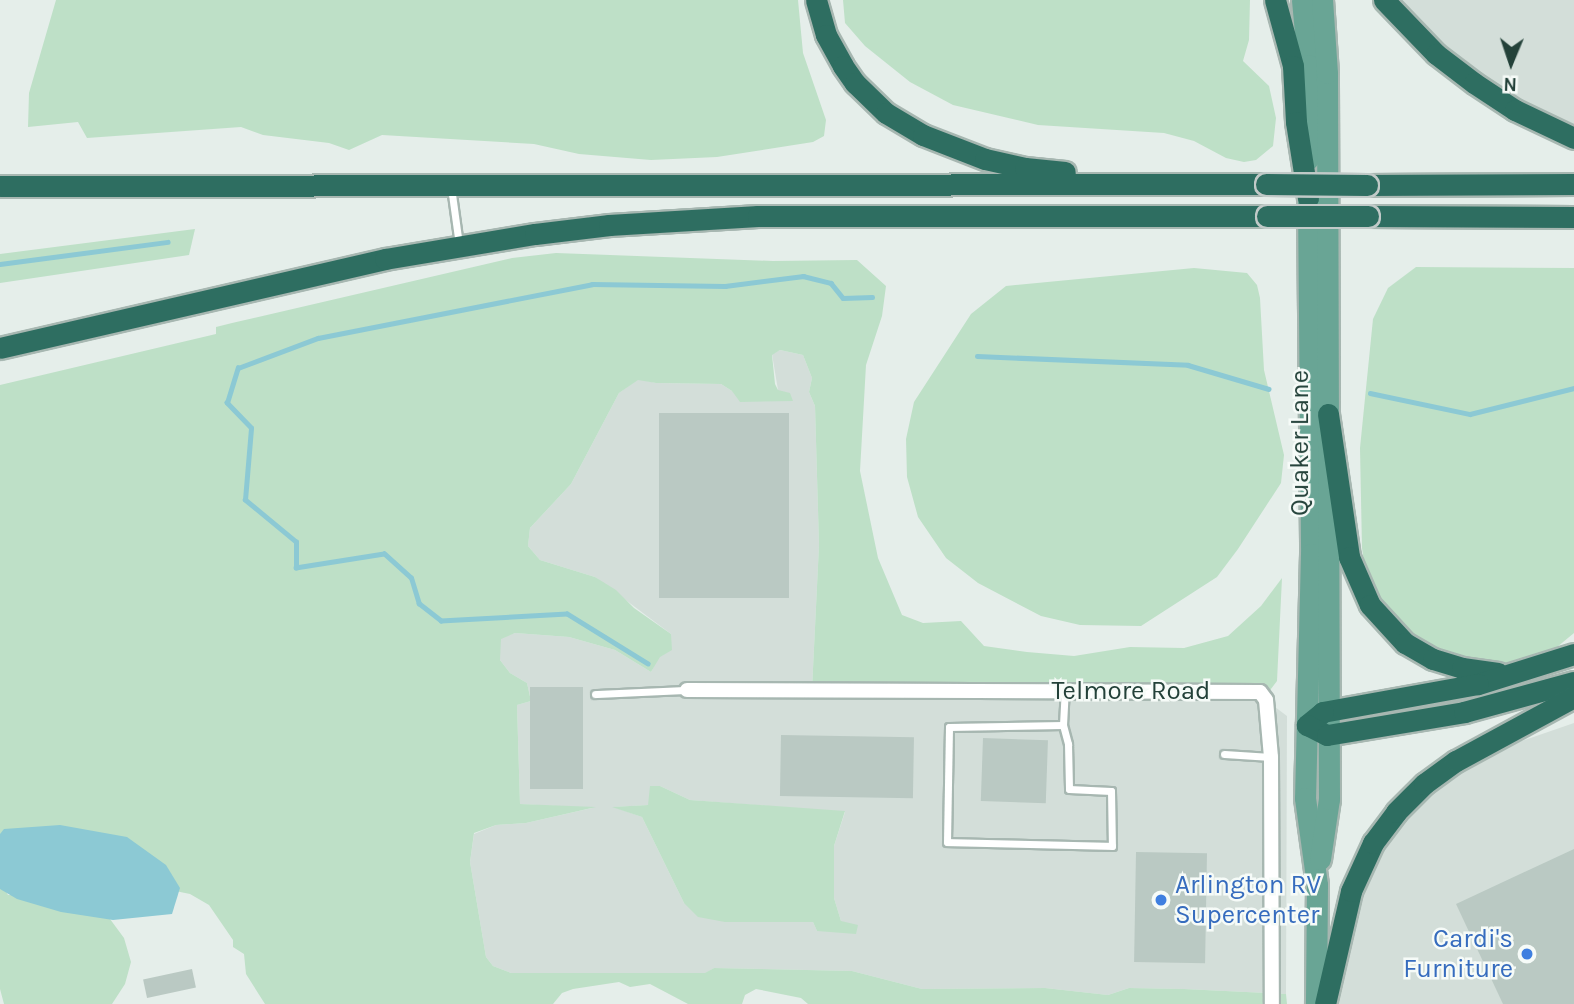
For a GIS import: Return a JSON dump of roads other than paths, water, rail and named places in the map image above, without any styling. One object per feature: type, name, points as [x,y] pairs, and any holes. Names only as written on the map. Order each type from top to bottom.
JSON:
[{"type":"highway","points":[[816,0],[830,42],[855,83],[886,113],[943,144],[985,159],[1046,171],[1266,184]]},
{"type":"highway","points":[[1275,0],[1293,66],[1296,122],[1308,198]]},
{"type":"highway","points":[[1384,0],[1412,31],[1456,70],[1515,110],[1574,138]]},
{"type":"highway","points":[[0,186],[1574,184]]},
{"type":"highway","points":[[0,348],[299,278],[459,246],[609,225],[758,216],[1368,216],[1574,219]]},
{"type":"highway","points":[[1328,414],[1349,557],[1370,605],[1405,643],[1433,659],[1462,668],[1511,674]]},
{"type":"highway","points":[[1574,654],[1511,674],[1419,696],[1328,711],[1317,714],[1307,725],[1327,735],[1464,712],[1574,682]]},
{"type":"highway","points":[[1325,1004],[1351,891],[1373,843],[1396,812],[1424,784],[1456,761],[1574,697]]},
{"type":"main road","name":"Quaker Lane","points":[[1302,0],[1308,65],[1311,554],[1306,798],[1317,885]]},
{"type":"main road","name":"Quaker Lane","points":[[1316,1004],[1317,885],[1329,799],[1327,73],[1322,0]]},
{"type":"street","name":"Telmore Road","points":[[687,690],[1260,692],[1266,700],[1271,757],[1272,1004]]},
{"type":"lane","points":[[450,185],[459,246]]},
{"type":"lane","points":[[595,694],[687,690]]},
{"type":"lane","points":[[1063,725],[949,727],[947,842],[1112,846],[1111,791],[1069,789],[1068,744],[1063,725],[1065,691]]},
{"type":"lane","points":[[1224,754],[1271,757]]},
{"type":"water","points":[[60,825],[127,837],[166,865],[180,888],[172,914],[113,920],[61,912],[17,899],[0,889],[0,834],[4,829]]},
{"type":"waterway","points":[[0,264],[168,242]]},
{"type":"waterway","points":[[648,664],[567,614],[441,621],[419,604],[411,578],[384,554],[296,568],[296,542],[245,500],[251,428],[227,403],[238,368],[318,338],[592,284],[725,286],[803,276],[831,283],[843,298],[872,297]]},
{"type":"waterway","points":[[977,356],[1188,365],[1269,389]]},
{"type":"waterway","points":[[1370,393],[1470,414],[1574,388]]},
{"type":"place","name":"Arlington RV Supercenter","points":[[1161,900]]},
{"type":"place","name":"Cardi's Furniture","points":[[1527,954]]}]
